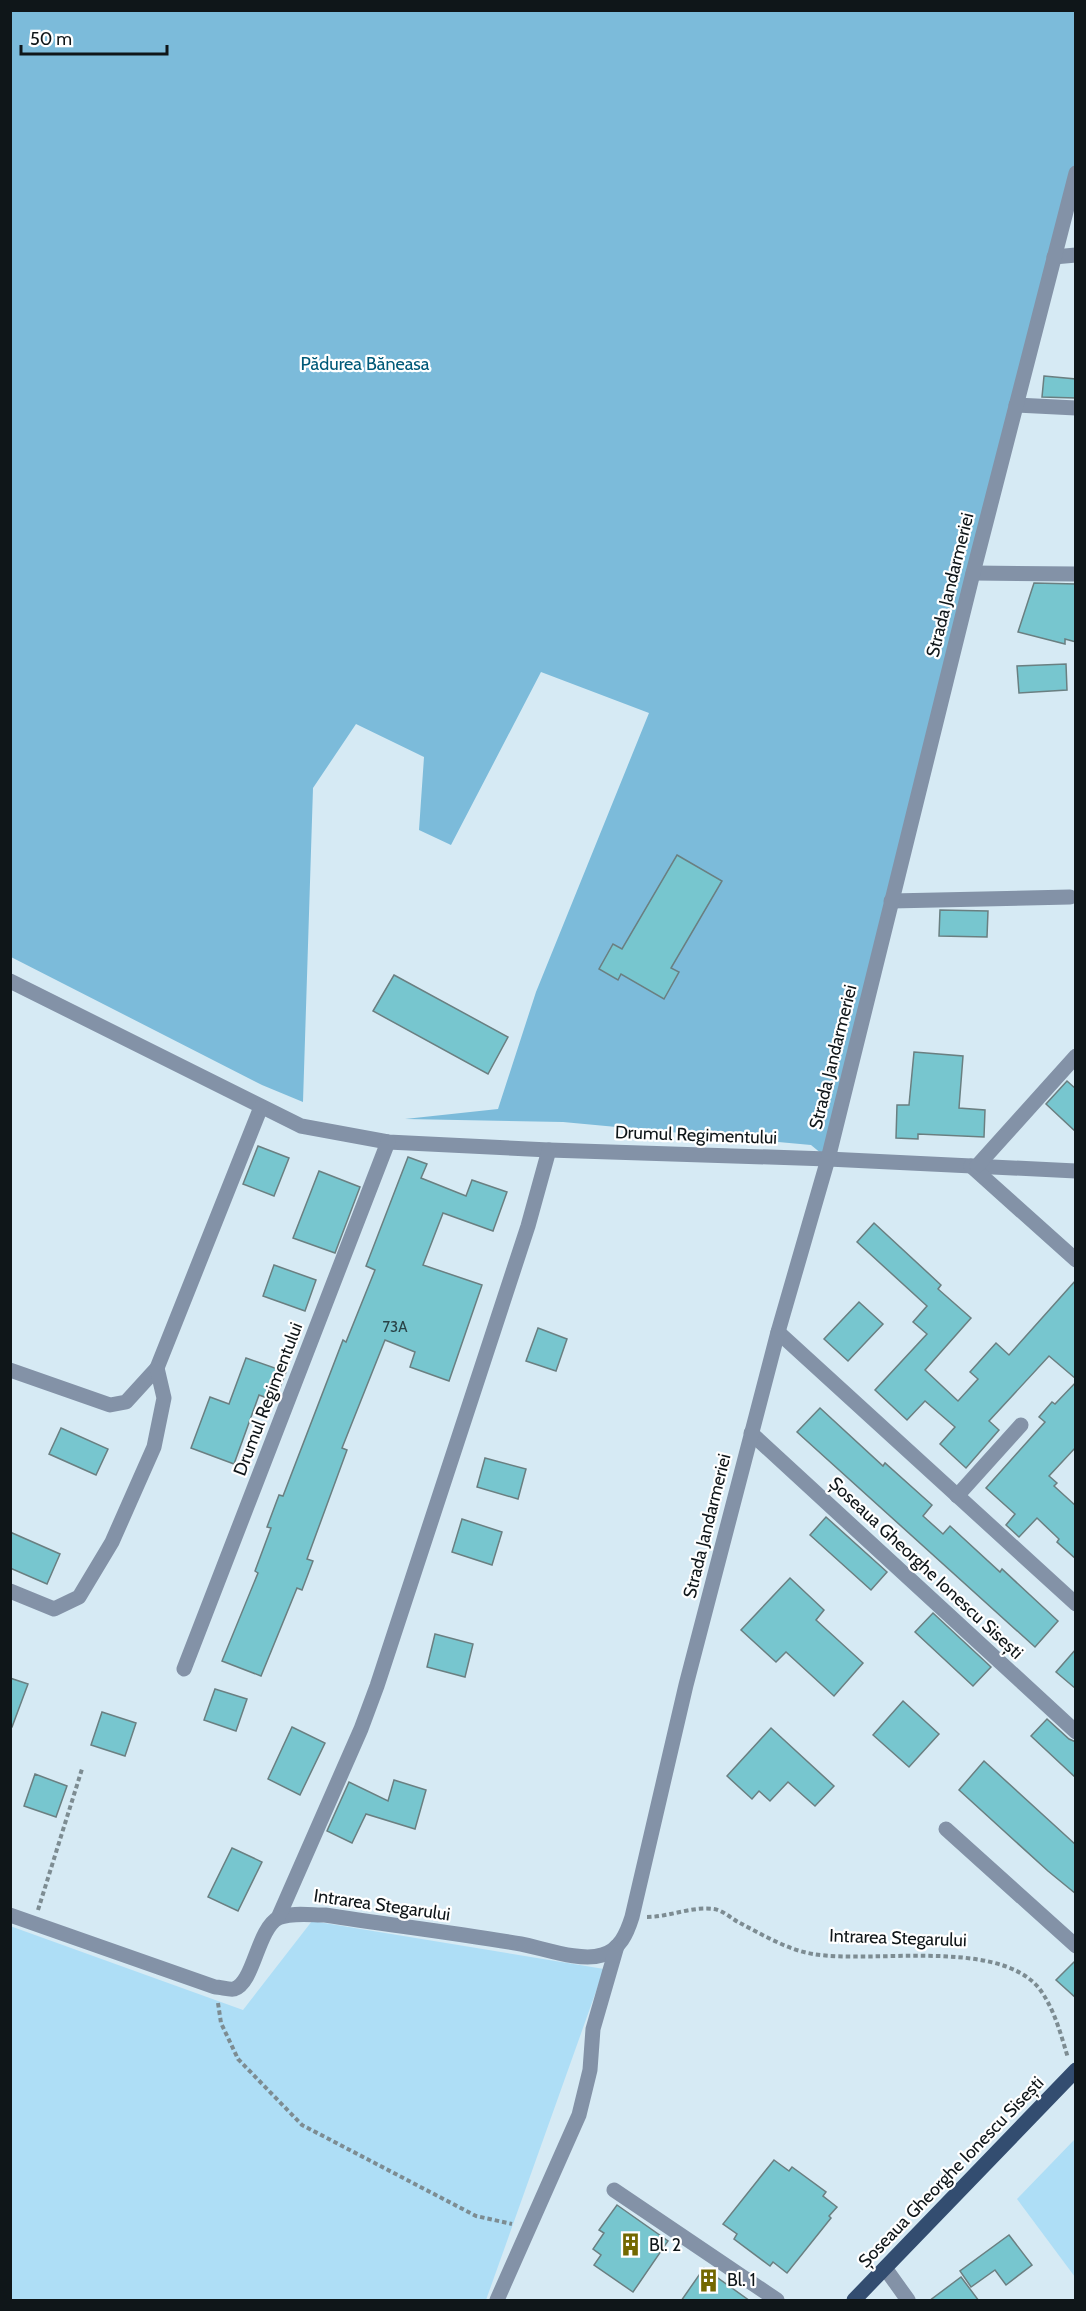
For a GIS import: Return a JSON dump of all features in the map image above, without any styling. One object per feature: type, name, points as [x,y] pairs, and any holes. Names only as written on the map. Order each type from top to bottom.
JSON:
[{"type":"main road","name":"Șoseaua Gheorghe Ionescu Sisești","points":[[855,2301],[1074,2072]]},
{"type":"street","name":"Strada Jandarmeriei","points":[[497,2301],[527,2228],[579,2115],[590,2070],[593,2029],[617,1946],[625,1937],[632,1917],[686,1685],[778,1332],[828,1159],[973,573],[1076,172]]},
{"type":"street","points":[[1054,257],[1076,255]]},
{"type":"street","points":[[1016,405],[1076,408]]},
{"type":"street","points":[[973,573],[1076,574]]},
{"type":"street","points":[[891,901],[1070,897]]},
{"type":"street","name":"Drumul Regimentului","points":[[10,981],[301,1126],[388,1142],[1076,1171]]},
{"type":"street","points":[[1076,1056],[974,1166],[1076,1260]]},
{"type":"street","points":[[10,1370],[110,1405],[126,1402],[157,1368],[261,1107]]},
{"type":"street","name":"Drumul Regimentului","points":[[184,1669],[388,1142]]},
{"type":"street","points":[[10,1915],[215,1987],[234,1989],[243,1983],[262,1940],[278,1918],[361,1729],[377,1686],[524,1238],[549,1150]]},
{"type":"street","points":[[778,1332],[1076,1604]]},
{"type":"street","points":[[10,1592],[54,1609],[79,1597],[112,1542],[154,1448],[164,1398],[157,1368]]},
{"type":"street","points":[[957,1496],[1021,1425]]},
{"type":"street","name":"Șoseaua Gheorghe Ionescu Sisești","points":[[751,1433],[1076,1732]]},
{"type":"street","points":[[946,1829],[1076,1946]]},
{"type":"street","name":"Intrarea Stegarului","points":[[278,1918],[302,1914],[325,1916],[589,1957],[602,1955],[617,1946]]},
{"type":"street","points":[[614,2190],[777,2301]]},
{"type":"street","points":[[885,2268],[908,2301]]},
{"type":"path","points":[[34,1922],[82,1769]]},
{"type":"path","name":"Intrarea Stegarului","points":[[632,1917],[653,1917],[716,1909],[753,1930],[806,1953],[829,1957],[919,1956],[981,1960],[1002,1965],[1019,1972],[1037,1986],[1049,2004],[1074,2072]]},
{"type":"path","points":[[215,1987],[221,2023],[238,2059],[302,2125],[476,2216],[527,2228]]},
{"type":"shaded area","points":[[312,1921],[604,1969],[486,2300],[11,2300],[10,1926],[243,2010]]},
{"type":"shaded area","points":[[1075,2139],[1075,2277],[1017,2199]]},
{"type":"green space","name":"Pădurea Băneasa","points":[[10,11],[1075,11],[1075,173],[828,1159],[811,1145],[563,1122],[405,1119],[498,1109],[536,992],[649,713],[541,672],[451,845],[419,830],[424,757],[356,724],[313,788],[303,1102],[262,1085],[11,957]]},
{"type":"building","points":[[1044,376],[1076,379],[1076,398],[1042,397]]},
{"type":"building","points":[[1034,583],[1076,584],[1076,642],[1065,639],[1065,644],[1018,632]]},
{"type":"building","points":[[1066,664],[1067,690],[1019,693],[1017,666]]},
{"type":"building","points":[[677,855],[722,881],[671,968],[679,972],[664,999],[621,974],[618,980],[599,969],[613,944],[622,949]]},
{"type":"building","points":[[940,910],[988,911],[987,937],[939,936]]},
{"type":"building","points":[[394,975],[508,1037],[488,1074],[373,1011]]},
{"type":"building","points":[[914,1052],[963,1056],[959,1108],[985,1110],[984,1137],[918,1134],[918,1139],[896,1138],[897,1105],[909,1105]]},
{"type":"building","points":[[1067,1081],[1076,1089],[1076,1132],[1046,1104]]},
{"type":"building","points":[[258,1146],[289,1158],[274,1196],[243,1184]]},
{"type":"building","points":[[408,1157],[427,1164],[421,1178],[466,1196],[472,1180],[507,1192],[493,1231],[443,1213],[423,1265],[482,1285],[449,1381],[410,1367],[415,1352],[385,1340],[342,1448],[347,1450],[307,1559],[313,1561],[302,1590],[297,1588],[261,1676],[222,1661],[258,1573],[255,1571],[271,1528],[267,1527],[279,1495],[283,1496],[343,1340],[346,1342],[375,1270],[366,1266]]},
{"type":"building","points":[[319,1171],[360,1187],[335,1253],[293,1238]]},
{"type":"building","points":[[874,1223],[941,1285],[938,1289],[971,1318],[925,1370],[958,1401],[978,1379],[970,1372],[996,1343],[1009,1355],[1076,1280],[1076,1379],[1049,1356],[989,1421],[999,1430],[966,1468],[940,1444],[955,1427],[925,1401],[907,1420],[875,1390],[927,1334],[913,1322],[927,1306],[857,1242]]},
{"type":"building","points":[[274,1265],[316,1280],[305,1311],[263,1296]]},
{"type":"building","points":[[859,1302],[883,1324],[848,1361],[824,1339]]},
{"type":"building","points":[[538,1328],[567,1339],[556,1371],[526,1361]]},
{"type":"building","points":[[246,1358],[286,1372],[275,1401],[259,1395],[234,1464],[191,1448],[210,1397],[229,1404]]},
{"type":"building","points":[[1076,1382],[1076,1447],[1049,1476],[1057,1483],[1054,1486],[1076,1506],[1076,1559],[1057,1542],[1059,1539],[1037,1518],[1019,1537],[1006,1525],[1015,1514],[986,1488],[1045,1422],[1039,1417],[1052,1402],[1055,1404]]},
{"type":"building","points":[[820,1408],[883,1466],[885,1463],[932,1505],[923,1516],[943,1534],[950,1526],[1000,1572],[1002,1569],[1058,1621],[1035,1647],[797,1432]]},
{"type":"building","points":[[61,1428],[108,1449],[96,1475],[49,1454]]},
{"type":"building","points":[[485,1458],[526,1469],[518,1499],[477,1487]]},
{"type":"building","points":[[826,1517],[887,1572],[871,1590],[810,1535]]},
{"type":"building","points":[[462,1519],[502,1532],[492,1565],[452,1552]]},
{"type":"building","points":[[10,1532],[60,1554],[47,1584],[10,1568]]},
{"type":"building","points":[[790,1578],[824,1610],[816,1620],[863,1663],[834,1696],[786,1652],[776,1662],[741,1630]]},
{"type":"building","points":[[933,1613],[991,1667],[973,1686],[915,1632]]},
{"type":"building","points":[[435,1634],[473,1644],[465,1677],[427,1667]]},
{"type":"building","points":[[1076,1649],[1076,1689],[1056,1672]]},
{"type":"building","points":[[10,1678],[28,1684],[12,1727],[10,1727]]},
{"type":"building","points":[[215,1689],[247,1699],[236,1731],[204,1720]]},
{"type":"building","points":[[903,1701],[939,1734],[909,1767],[873,1735]]},
{"type":"building","points":[[102,1712],[136,1723],[125,1756],[91,1745]]},
{"type":"building","points":[[1047,1719],[1069,1739],[1076,1742],[1076,1778],[1031,1736]]},
{"type":"building","points":[[292,1727],[325,1743],[300,1795],[268,1779]]},
{"type":"building","points":[[771,1728],[834,1786],[815,1806],[788,1782],[770,1801],[759,1791],[752,1799],[727,1776]]},
{"type":"building","points":[[984,1761],[1076,1845],[1076,1894],[959,1790]]},
{"type":"building","points":[[35,1774],[67,1786],[56,1817],[24,1806]]},
{"type":"building","points":[[394,1780],[426,1790],[415,1829],[366,1814],[352,1843],[327,1831],[349,1782],[388,1801]]},
{"type":"building","points":[[232,1848],[262,1862],[238,1911],[208,1897]]},
{"type":"building","points":[[1076,1960],[1076,1998],[1056,1980]]},
{"type":"building","points":[[774,2160],[789,2171],[792,2167],[826,2192],[823,2196],[837,2207],[829,2216],[831,2218],[787,2273],[773,2262],[770,2266],[734,2239],[737,2234],[723,2224]]},
{"type":"building","name":"Bl. 2","points":[[617,2205],[668,2241],[633,2292],[594,2265],[601,2255],[593,2249],[604,2233],[599,2230]]},
{"type":"building","points":[[1009,2235],[1032,2265],[1006,2285],[995,2270],[971,2287],[960,2271]]},
{"type":"building","name":"Bl. 1","points":[[704,2268],[750,2301],[681,2301]]},
{"type":"building","points":[[961,2277],[979,2301],[929,2301]]},
{"type":"place","name":"Bl. 2","points":[[631,2245]]},
{"type":"place","name":"Bl. 1","points":[[709,2280]]}]
